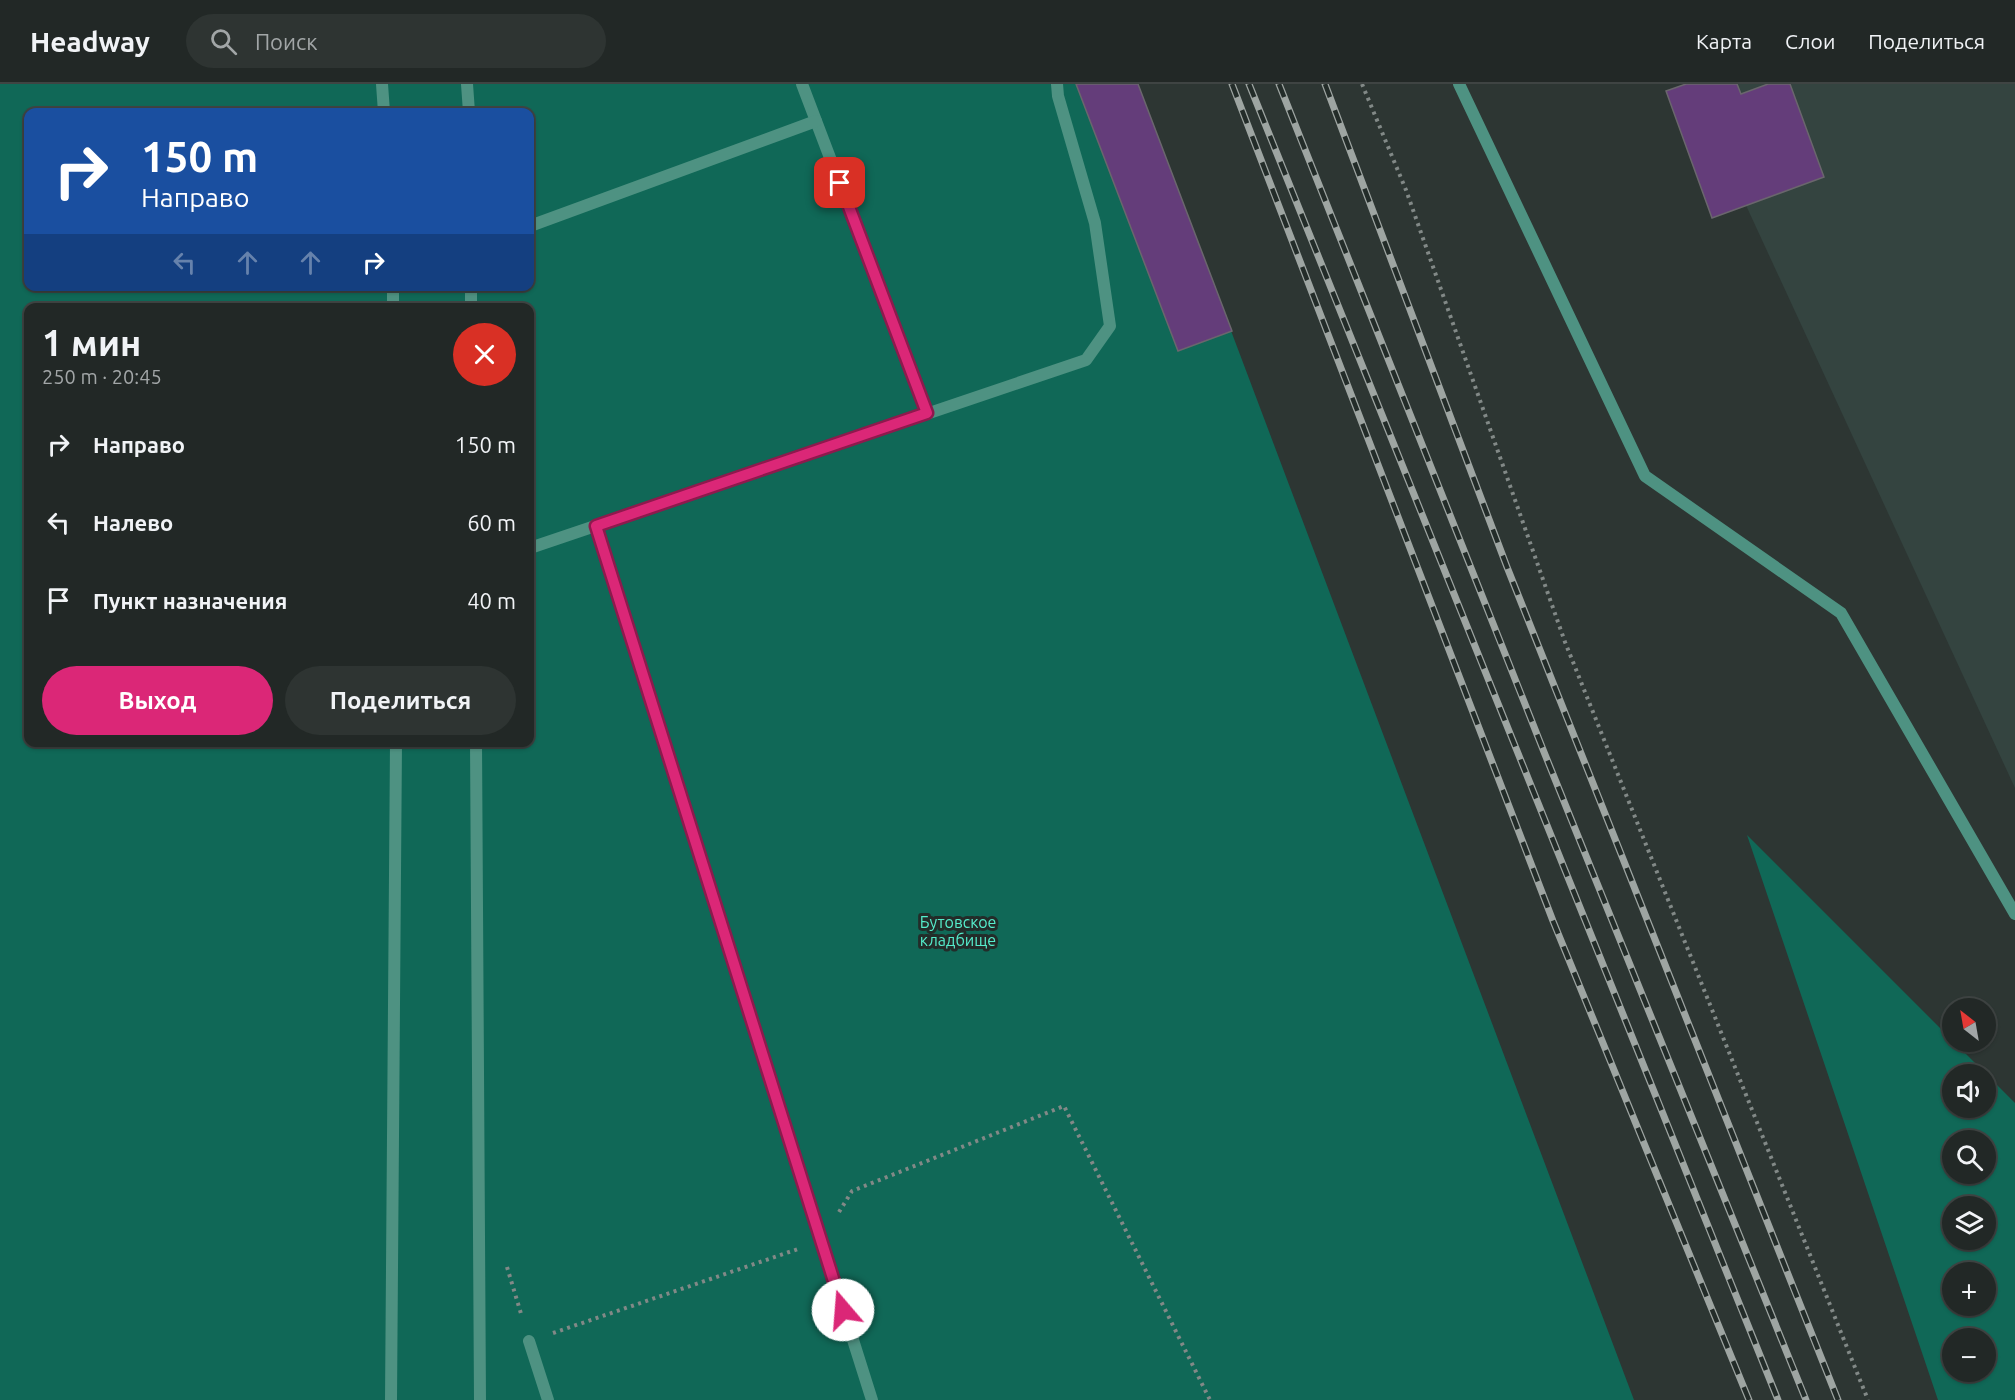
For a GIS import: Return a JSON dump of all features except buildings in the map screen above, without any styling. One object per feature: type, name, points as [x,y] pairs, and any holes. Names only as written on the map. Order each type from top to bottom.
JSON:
[{"type":"street","points":[[382,84],[384,108]]},
{"type":"street","points":[[467,84],[470,108]]},
{"type":"street","points":[[802,84],[927,413]]},
{"type":"street","points":[[534,547],[1086,360],[1110,326],[1095,223],[1057,84]]},
{"type":"street","points":[[1459,84],[1645,476],[1841,613],[2015,914]]},
{"type":"street","points":[[534,225],[816,121]]},
{"type":"street","points":[[596,526],[872,1400]]},
{"type":"street","points":[[391,1400],[396,747]]},
{"type":"street","points":[[476,747],[480,1400]]},
{"type":"street","points":[[529,1341],[548,1400]]},
{"type":"path","points":[[1362,84],[1406,190],[1565,642],[1868,1400]]},
{"type":"path","points":[[506,1265],[529,1341],[821,1242],[852,1191],[1064,1106],[1210,1400]]},
{"type":"shaded area","points":[[1690,84],[2015,84],[2015,788]]},
{"type":"green space","name":"Бутовское кладбище","points":[[0,84],[1138,84],[1634,1400],[0,1400]]},
{"type":"green space","points":[[1747,835],[1942,1030],[1942,1052],[1964,1052],[1976,1064],[1942,1064],[1942,1118],[1996,1118],[1996,1084],[2015,1103],[2015,1400],[1938,1400]]},
{"type":"railway","points":[[1232,84],[1553,921],[1749,1400]]},
{"type":"railway","points":[[1249,84],[1778,1400]]},
{"type":"railway","points":[[1279,84],[1544,752],[1806,1400]]},
{"type":"railway","points":[[1325,84],[1507,567],[1838,1400]]},
{"type":"route","points":[[840,183],[927,413],[596,526],[843,1310]]}]
